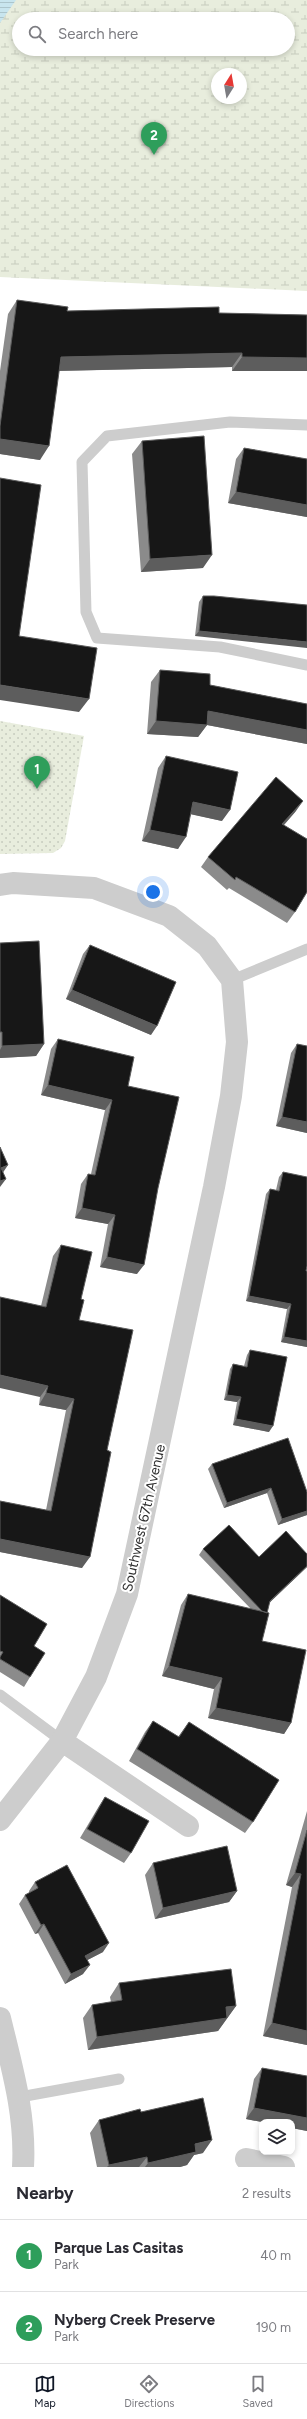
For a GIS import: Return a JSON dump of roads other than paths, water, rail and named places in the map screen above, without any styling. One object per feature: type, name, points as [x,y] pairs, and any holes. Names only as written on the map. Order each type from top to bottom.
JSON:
[{"type":"street","points":[[0,885],[13,883],[94,888],[169,916],[207,946],[232,980]]},
{"type":"street","name":"Southwest 67th Avenue","points":[[0,1820],[62,1741],[96,1677],[127,1594],[214,1187],[231,1096],[237,1042],[232,980]]},
{"type":"street","points":[[62,1741],[188,1826]]},
{"type":"street","points":[[0,2018],[20,2097],[24,2143],[23,2167]]},
{"type":"street","points":[[246,2159],[284,2167]]},
{"type":"lane","points":[[307,426],[230,422],[107,436],[82,462],[86,612],[97,638],[220,647],[307,665]]},
{"type":"lane","points":[[232,980],[307,949]]},
{"type":"lane","points":[[0,1695],[62,1741]]},
{"type":"lane","points":[[20,2097],[118,2080]]},
{"type":"water","points":[[0,0],[16,0],[0,23]]},
{"type":"place","name":"Nyberg Creek Preserve","points":[[154,155]]},
{"type":"place","name":"Parque Las Casitas","points":[[37,789]]}]
